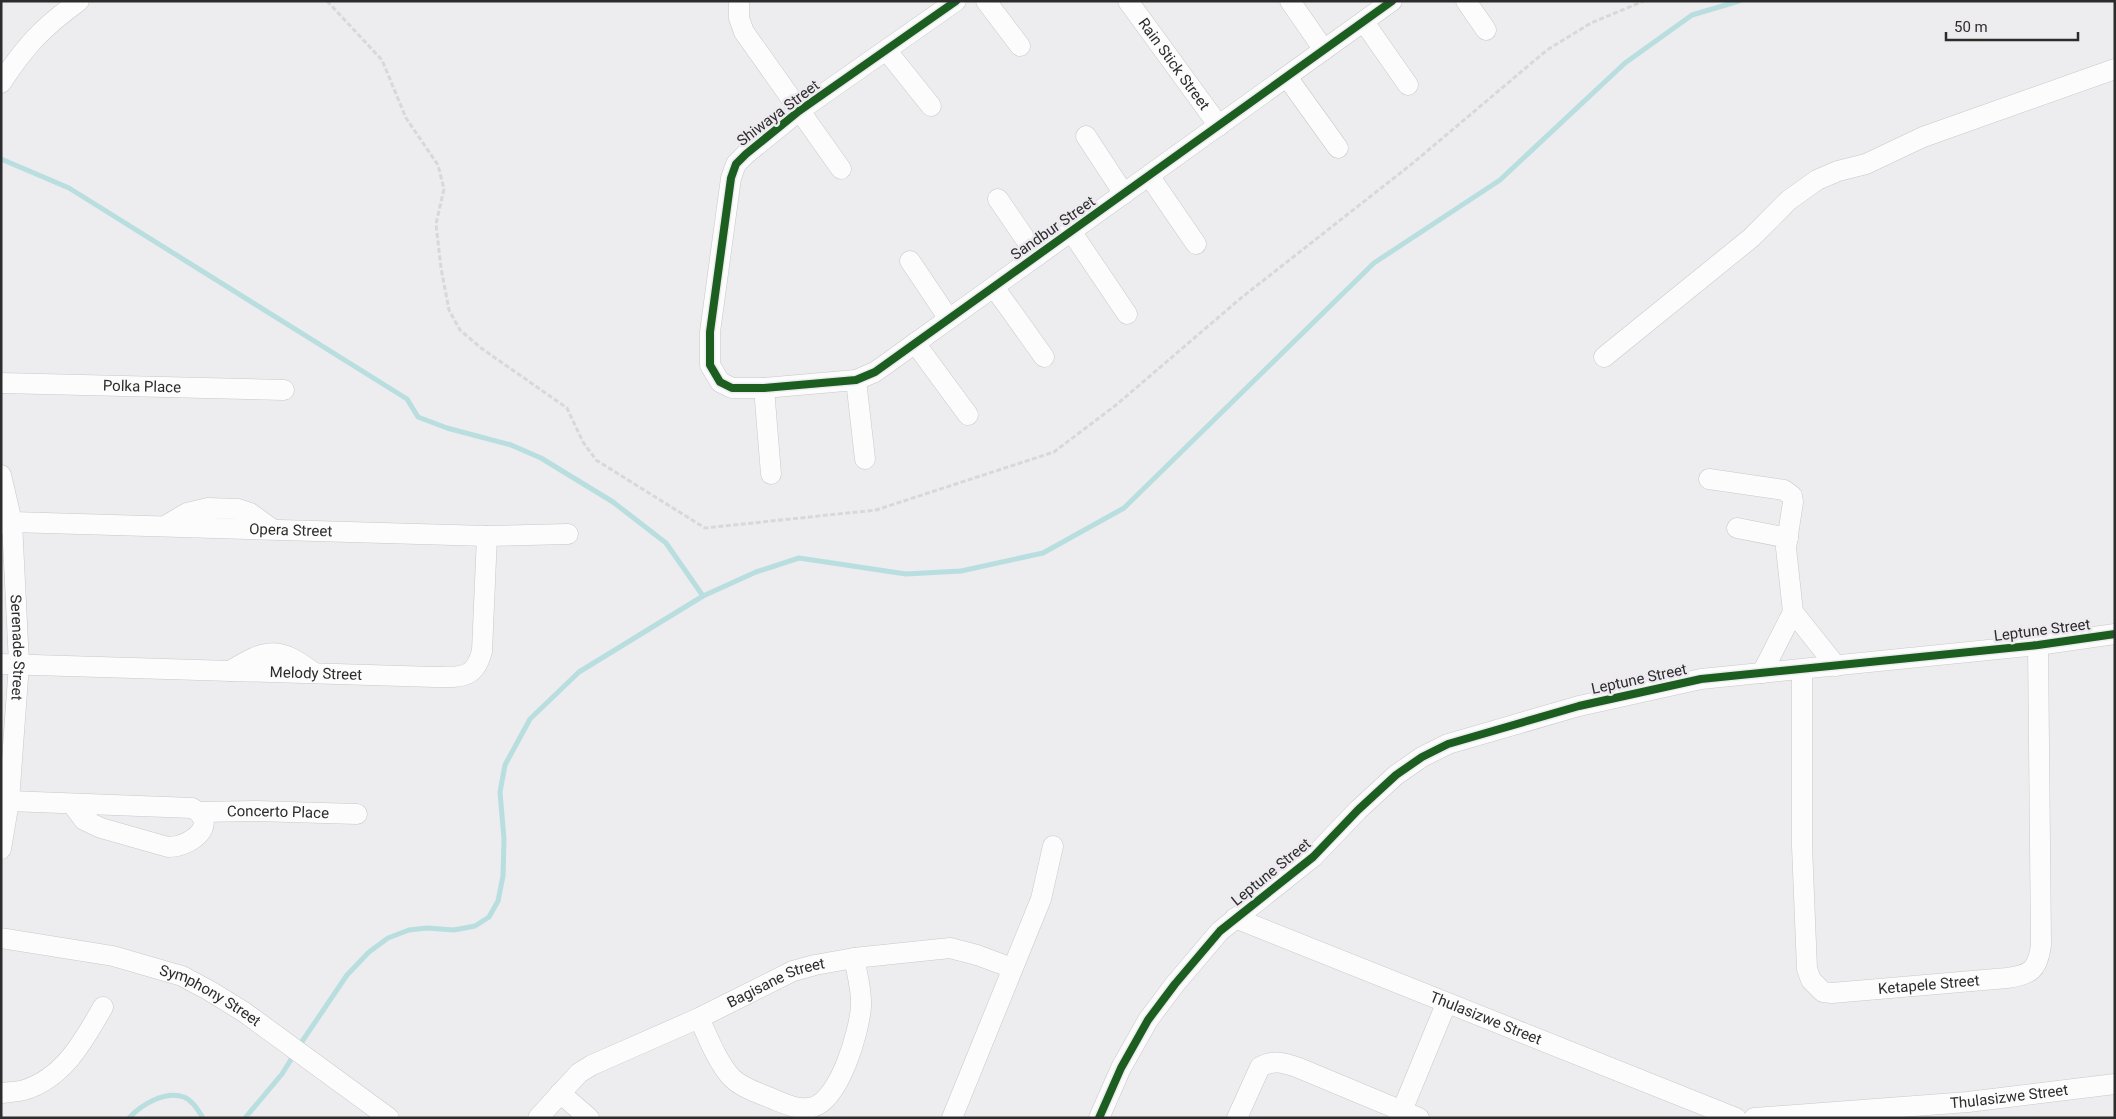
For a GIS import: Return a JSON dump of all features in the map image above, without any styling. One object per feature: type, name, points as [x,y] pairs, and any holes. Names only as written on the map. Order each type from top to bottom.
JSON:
[{"type":"street","points":[[1,83],[33,38],[79,1]]},
{"type":"street","points":[[739,1],[739,18],[744,32],[841,169]]},
{"type":"street","name":"Shiwaya Street","points":[[710,365],[710,332],[731,178],[736,164],[799,111],[956,1]]},
{"type":"street","points":[[986,1],[1020,46]]},
{"type":"street","name":"Rain Stick Street","points":[[1128,1],[1219,126]]},
{"type":"street","points":[[1290,1],[1324,50]]},
{"type":"street","name":"Sandbur Street","points":[[710,365],[725,386],[732,388],[764,388],[856,380],[875,372],[1071,231],[1150,177],[1392,1]]},
{"type":"street","points":[[1466,1],[1486,30]]},
{"type":"street","points":[[1364,22],[1408,85]]},
{"type":"street","points":[[887,51],[931,106]]},
{"type":"street","points":[[1604,357],[1751,238],[1789,200],[1817,180],[1866,164],[1923,137],[2115,69]]},
{"type":"street","points":[[1287,77],[1338,148]]},
{"type":"street","points":[[1086,136],[1124,194]]},
{"type":"street","points":[[1150,177],[1196,244]]},
{"type":"street","points":[[998,199],[1037,256]]},
{"type":"street","points":[[1071,231],[1127,314]]},
{"type":"street","points":[[910,261],[949,319]]},
{"type":"street","points":[[994,287],[1044,357]]},
{"type":"street","points":[[915,343],[968,415]]},
{"type":"street","points":[[856,380],[864,459]]},
{"type":"street","name":"Polka Place","points":[[1,384],[284,390]]},
{"type":"street","points":[[764,388],[772,474]]},
{"type":"street","name":"Serenade Street","points":[[1,475],[7,523],[10,664],[6,810],[1,849]]},
{"type":"street","points":[[1709,479],[1784,490],[1792,496],[1793,502],[1786,548],[1793,612],[1836,666]]},
{"type":"street","name":"Opera Street","points":[[7,523],[487,536],[568,534]]},
{"type":"street","points":[[1737,528],[1788,538]]},
{"type":"street","name":"Melody Street","points":[[10,664],[449,677],[472,673],[479,662],[482,651],[487,536]]},
{"type":"street","points":[[1762,673],[1793,612]]},
{"type":"street","name":"Leptune Street","points":[[1099,1118],[1121,1068],[1148,1020],[1220,931],[1313,858],[1358,810],[1396,775],[1422,757],[1448,744],[1579,706],[1672,685],[1728,676],[2038,645],[2115,634]]},
{"type":"street","name":"Ketapele Street","points":[[1802,670],[1802,846],[1807,969],[1811,980],[1823,992],[1832,993],[2007,978],[2023,976],[2033,969],[2040,959],[2042,945],[2038,645]]},
{"type":"street","points":[[73,804],[84,820],[101,828],[168,847],[179,847],[197,837],[203,825],[202,817],[198,812]]},
{"type":"street","name":"Concerto Place","points":[[6,810],[73,804],[192,808],[198,812],[357,814]]},
{"type":"street","points":[[952,1118],[1041,899],[1053,846]]},
{"type":"street","name":"Thulasizwe Street","points":[[1235,918],[1446,1004],[1736,1118]]},
{"type":"street","name":"Symphony Street","points":[[1,938],[113,956],[182,976],[244,1012],[389,1118]]},
{"type":"street","name":"Bagisane Street","points":[[538,1118],[578,1073],[698,1018],[793,971],[854,958],[950,948],[977,955],[1012,968]]},
{"type":"street","points":[[698,1018],[721,1062],[740,1084],[788,1105],[802,1108],[812,1107],[819,1104],[833,1091],[856,1038],[861,1006],[861,990],[854,958]]},
{"type":"street","points":[[1237,1118],[1260,1067],[1273,1062],[1299,1068],[1407,1115],[1446,1004]]},
{"type":"street","points":[[1,1093],[25,1090],[52,1075],[77,1051],[103,1007]]},
{"type":"street","name":"Thulasizwe Street","points":[[1754,1118],[1969,1110],[2115,1084]]},
{"type":"street","points":[[560,1093],[589,1118]]},
{"type":"waterway","points":[[299,1046],[347,975],[369,952],[388,938],[409,930],[427,928],[454,930],[475,926],[489,917],[498,901],[503,876],[504,839],[500,792],[505,765],[530,719],[579,672],[703,596],[756,572],[799,558],[906,574],[961,571],[1043,553],[1124,508],[1374,263],[1500,180],[1625,63],[1692,15],[1739,1]]},
{"type":"waterway","points":[[1,159],[69,188],[407,399],[418,417],[447,428],[511,445],[541,458],[613,502],[666,543],[703,596]]},
{"type":"waterway","points":[[245,1118],[282,1074],[295,1053]]},
{"type":"waterway","points":[[129,1118],[140,1108],[154,1100],[177,1095],[190,1101],[203,1118]]},
{"type":"cycle path","points":[[956,1],[799,111],[736,164],[731,178],[710,332],[710,365],[720,382],[732,388],[764,388],[856,380],[875,372],[1392,1]]},
{"type":"cycle path","points":[[1099,1118],[1121,1068],[1148,1020],[1175,984],[1220,931],[1313,857],[1358,810],[1396,775],[1422,757],[1448,744],[1579,706],[1701,679],[2038,645],[2115,634]]}]
